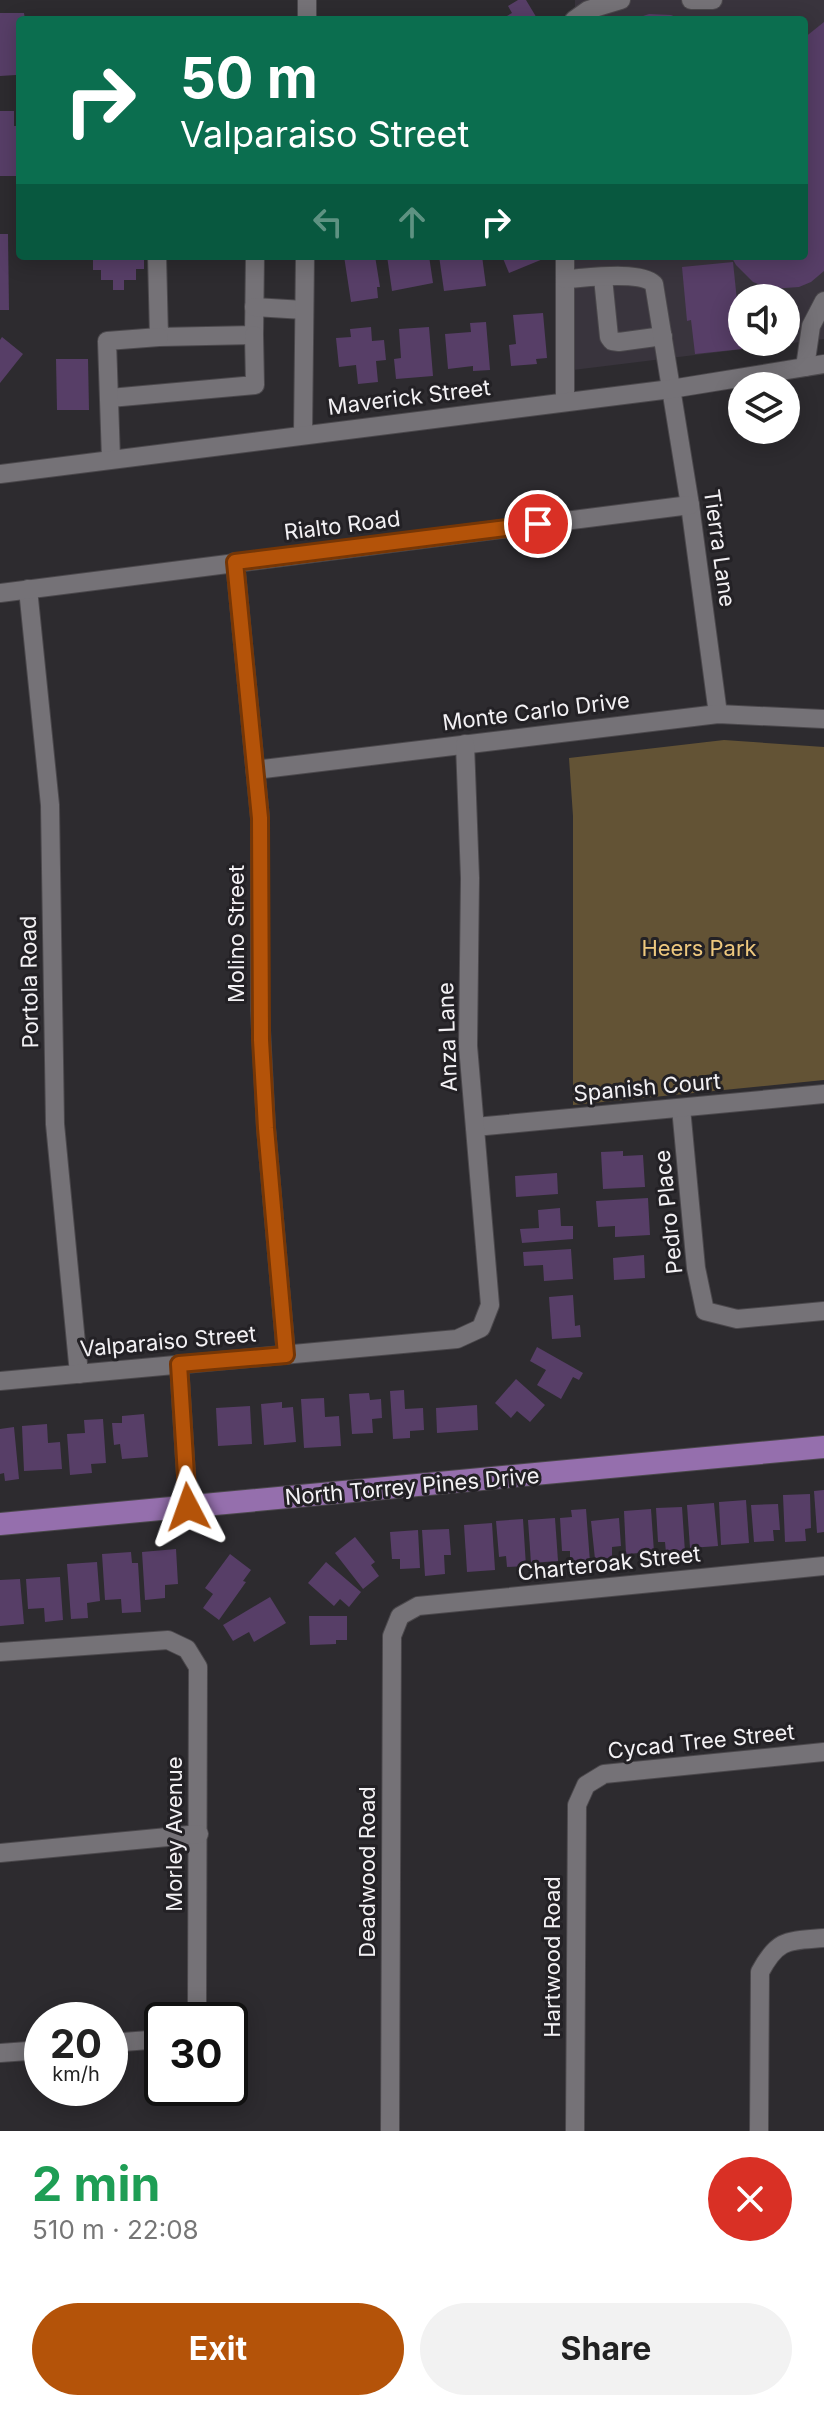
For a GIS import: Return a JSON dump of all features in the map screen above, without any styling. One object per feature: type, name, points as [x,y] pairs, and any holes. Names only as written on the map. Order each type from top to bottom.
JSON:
[{"type":"main road","name":"North Torrey Pines Drive","points":[[0,1524],[824,1447]]},
{"type":"street","points":[[580,16],[588,10],[621,0]]},
{"type":"street","points":[[691,0],[713,0]]},
{"type":"street","points":[[157,260],[159,337]]},
{"type":"street","points":[[110,398],[255,385],[255,260]]},
{"type":"street","points":[[303,434],[305,260]]},
{"type":"street","points":[[565,260],[565,402]]},
{"type":"street","name":"Tierra Lane","points":[[603,278],[637,276],[653,281],[690,505],[718,714]]},
{"type":"street","points":[[565,279],[603,278],[609,337],[612,341],[663,336]]},
{"type":"street","points":[[254,307],[304,310]]},
{"type":"street","points":[[805,367],[821,311]]},
{"type":"street","points":[[111,459],[107,341],[254,335]]},
{"type":"street","name":"Maverick Street","points":[[0,474],[671,389],[824,364]]},
{"type":"street","name":"Rialto Road","points":[[0,593],[690,505]]},
{"type":"street","name":"Molino Street","points":[[235,562],[260,818],[260,1011],[266,1128],[286,1355]]},
{"type":"street","name":"Portola Road","points":[[28,589],[50,805],[55,1124],[79,1374]]},
{"type":"street","name":"Monte Carlo Drive","points":[[255,770],[718,714],[824,719]]},
{"type":"street","name":"Anza Lane","points":[[465,744],[470,878],[468,1046],[490,1305],[481,1328]]},
{"type":"street","name":"Spanish Court","points":[[475,1127],[824,1094]]},
{"type":"street","name":"Pedro Place","points":[[681,1108],[696,1268],[705,1311],[737,1319],[824,1311]]},
{"type":"street","name":"Valparaiso Street","points":[[0,1381],[457,1339],[481,1328]]},
{"type":"street","points":[[179,1364],[188,1507]]},
{"type":"street","name":"Charteroak Street","points":[[400,1616],[418,1606],[824,1566]]},
{"type":"street","name":"Deadwood Road","points":[[390,2131],[392,1636],[400,1616]]},
{"type":"street","name":"Morley Avenue","points":[[0,1652],[168,1640],[187,1649],[198,1667],[197,2002]]},
{"type":"street","name":"Cycad Tree Street","points":[[586,1785],[604,1774],[824,1752]]},
{"type":"street","name":"Hartwood Road","points":[[575,2131],[577,1805],[586,1785]]},
{"type":"street","points":[[0,1853],[199,1834]]},
{"type":"street","points":[[759,2131],[760,1972],[771,1951],[789,1941],[824,1938]]},
{"type":"street","points":[[0,2053],[24,2051]]},
{"type":"shaded area","points":[[575,0],[824,0],[824,339],[800,342],[800,284],[728,284],[728,351],[573,370],[574,260],[808,260],[808,16],[575,16]]},
{"type":"green space","name":"Heers Park","points":[[724,740],[824,747],[824,1080],[573,1105],[573,816],[569,758]]},
{"type":"building","points":[[518,0],[526,0],[536,16],[507,16],[512,13],[508,6]]},
{"type":"building","points":[[0,13],[24,13],[24,16],[16,16],[16,75],[0,76]]},
{"type":"building","points":[[649,14],[673,16],[643,16]]},
{"type":"building","points":[[824,22],[824,271],[800,287],[800,284],[758,284],[733,260],[808,260],[808,35]]},
{"type":"building","points":[[0,111],[14,111],[16,176],[0,176]]},
{"type":"building","points":[[0,234],[8,234],[9,310],[0,310]]},
{"type":"building","points":[[93,260],[144,260],[144,269],[136,269],[136,280],[124,280],[124,290],[113,290],[113,280],[101,280],[101,270],[93,270]]},
{"type":"building","points":[[345,260],[376,260],[380,287],[377,287],[378,298],[351,302]]},
{"type":"building","points":[[388,260],[430,260],[433,283],[392,291]]},
{"type":"building","points":[[440,260],[483,260],[486,286],[444,291]]},
{"type":"building","points":[[504,260],[541,260],[509,273]]},
{"type":"building","points":[[733,262],[735,284],[728,284],[728,350],[695,354],[691,320],[687,321],[682,267]]},
{"type":"building","points":[[543,313],[547,358],[536,359],[537,364],[511,366],[509,345],[516,344],[513,315]]},
{"type":"building","points":[[486,322],[490,370],[473,371],[473,366],[448,369],[445,334],[471,332],[470,323]]},
{"type":"building","points":[[371,327],[372,341],[384,340],[386,360],[376,361],[378,382],[358,384],[356,365],[339,367],[336,338],[351,337],[350,329]]},
{"type":"building","points":[[429,327],[433,376],[396,379],[394,359],[401,358],[399,329]]},
{"type":"building","points":[[2,337],[23,354],[0,383],[0,340]]},
{"type":"building","points":[[56,359],[88,359],[89,410],[57,410]]},
{"type":"building","points":[[623,1151],[623,1156],[643,1155],[645,1187],[603,1189],[601,1152]]},
{"type":"building","points":[[557,1173],[558,1194],[516,1197],[515,1176]]},
{"type":"building","points":[[648,1198],[650,1235],[615,1237],[615,1226],[598,1227],[596,1201]]},
{"type":"building","points":[[560,1208],[561,1226],[573,1226],[573,1239],[522,1243],[520,1229],[539,1228],[538,1210]]},
{"type":"building","points":[[571,1249],[573,1279],[544,1281],[543,1265],[524,1266],[523,1252]]},
{"type":"building","points":[[644,1255],[645,1278],[614,1280],[613,1258]]},
{"type":"building","points":[[573,1295],[575,1326],[580,1325],[581,1337],[552,1339],[549,1297]]},
{"type":"building","points":[[537,1347],[583,1373],[579,1380],[573,1377],[561,1399],[537,1385],[546,1370],[530,1361]]},
{"type":"building","points":[[516,1379],[545,1405],[530,1422],[517,1411],[511,1418],[495,1403]]},
{"type":"building","points":[[404,1390],[405,1409],[423,1408],[424,1430],[410,1431],[410,1438],[393,1439],[390,1391]]},
{"type":"building","points":[[369,1393],[370,1400],[381,1399],[382,1418],[372,1419],[373,1433],[352,1434],[349,1394]]},
{"type":"building","points":[[324,1398],[325,1417],[339,1416],[341,1446],[304,1448],[301,1399]]},
{"type":"building","points":[[282,1402],[282,1408],[293,1407],[296,1442],[264,1445],[261,1404]]},
{"type":"building","points":[[477,1405],[478,1430],[437,1433],[436,1408]]},
{"type":"building","points":[[250,1406],[252,1444],[218,1446],[216,1408]]},
{"type":"building","points":[[144,1414],[148,1457],[122,1459],[120,1444],[114,1445],[112,1423],[122,1423],[122,1416]]},
{"type":"building","points":[[103,1419],[106,1463],[91,1464],[92,1473],[70,1475],[67,1434],[85,1433],[84,1420]]},
{"type":"building","points":[[47,1424],[48,1443],[60,1442],[62,1469],[24,1471],[22,1426]]},
{"type":"building","points":[[14,1427],[19,1479],[5,1481],[4,1473],[0,1474],[0,1429]]},
{"type":"building","points":[[824,1490],[824,1532],[817,1533],[814,1491]]},
{"type":"building","points":[[810,1494],[811,1528],[805,1529],[806,1541],[785,1542],[783,1495]]},
{"type":"building","points":[[746,1500],[749,1543],[721,1545],[719,1502]]},
{"type":"building","points":[[714,1503],[718,1546],[690,1548],[687,1505]]},
{"type":"building","points":[[778,1504],[780,1530],[773,1530],[774,1541],[754,1542],[751,1505]]},
{"type":"building","points":[[682,1507],[685,1552],[666,1553],[665,1542],[658,1542],[656,1508]]},
{"type":"building","points":[[586,1509],[590,1562],[570,1563],[570,1551],[562,1551],[560,1518],[572,1517],[571,1510]]},
{"type":"building","points":[[651,1509],[654,1552],[626,1554],[624,1511]]},
{"type":"building","points":[[555,1518],[558,1561],[531,1563],[528,1520]]},
{"type":"building","points":[[619,1518],[621,1546],[612,1547],[612,1558],[595,1559],[591,1521]]},
{"type":"building","points":[[523,1519],[526,1566],[507,1567],[506,1556],[499,1557],[496,1521]]},
{"type":"building","points":[[492,1523],[495,1570],[467,1572],[464,1525]]},
{"type":"building","points":[[449,1529],[451,1555],[444,1555],[445,1574],[425,1576],[422,1530]]},
{"type":"building","points":[[418,1530],[420,1568],[400,1569],[400,1559],[392,1559],[390,1532]]},
{"type":"building","points":[[355,1537],[375,1562],[371,1565],[379,1576],[363,1589],[335,1553]]},
{"type":"building","points":[[176,1549],[178,1584],[165,1585],[165,1598],[145,1600],[142,1552]]},
{"type":"building","points":[[131,1552],[132,1563],[138,1563],[141,1612],[122,1613],[121,1599],[105,1600],[102,1554]]},
{"type":"building","points":[[230,1554],[251,1570],[219,1620],[203,1608],[213,1594],[205,1588]]},
{"type":"building","points":[[97,1562],[100,1601],[87,1603],[88,1618],[71,1619],[67,1564]]},
{"type":"building","points":[[326,1562],[361,1592],[349,1607],[340,1599],[334,1606],[308,1583]]},
{"type":"building","points":[[60,1577],[63,1620],[45,1622],[44,1608],[28,1609],[26,1579]]},
{"type":"building","points":[[20,1579],[24,1624],[0,1626],[0,1580]]},
{"type":"building","points":[[270,1597],[286,1623],[254,1642],[249,1632],[233,1641],[223,1625]]},
{"type":"building","points":[[309,1616],[347,1616],[347,1640],[336,1640],[336,1644],[310,1645]]},
{"type":"route","points":[[188,1507],[179,1364],[286,1355],[261,1040],[260,818],[235,562],[538,524]]}]
